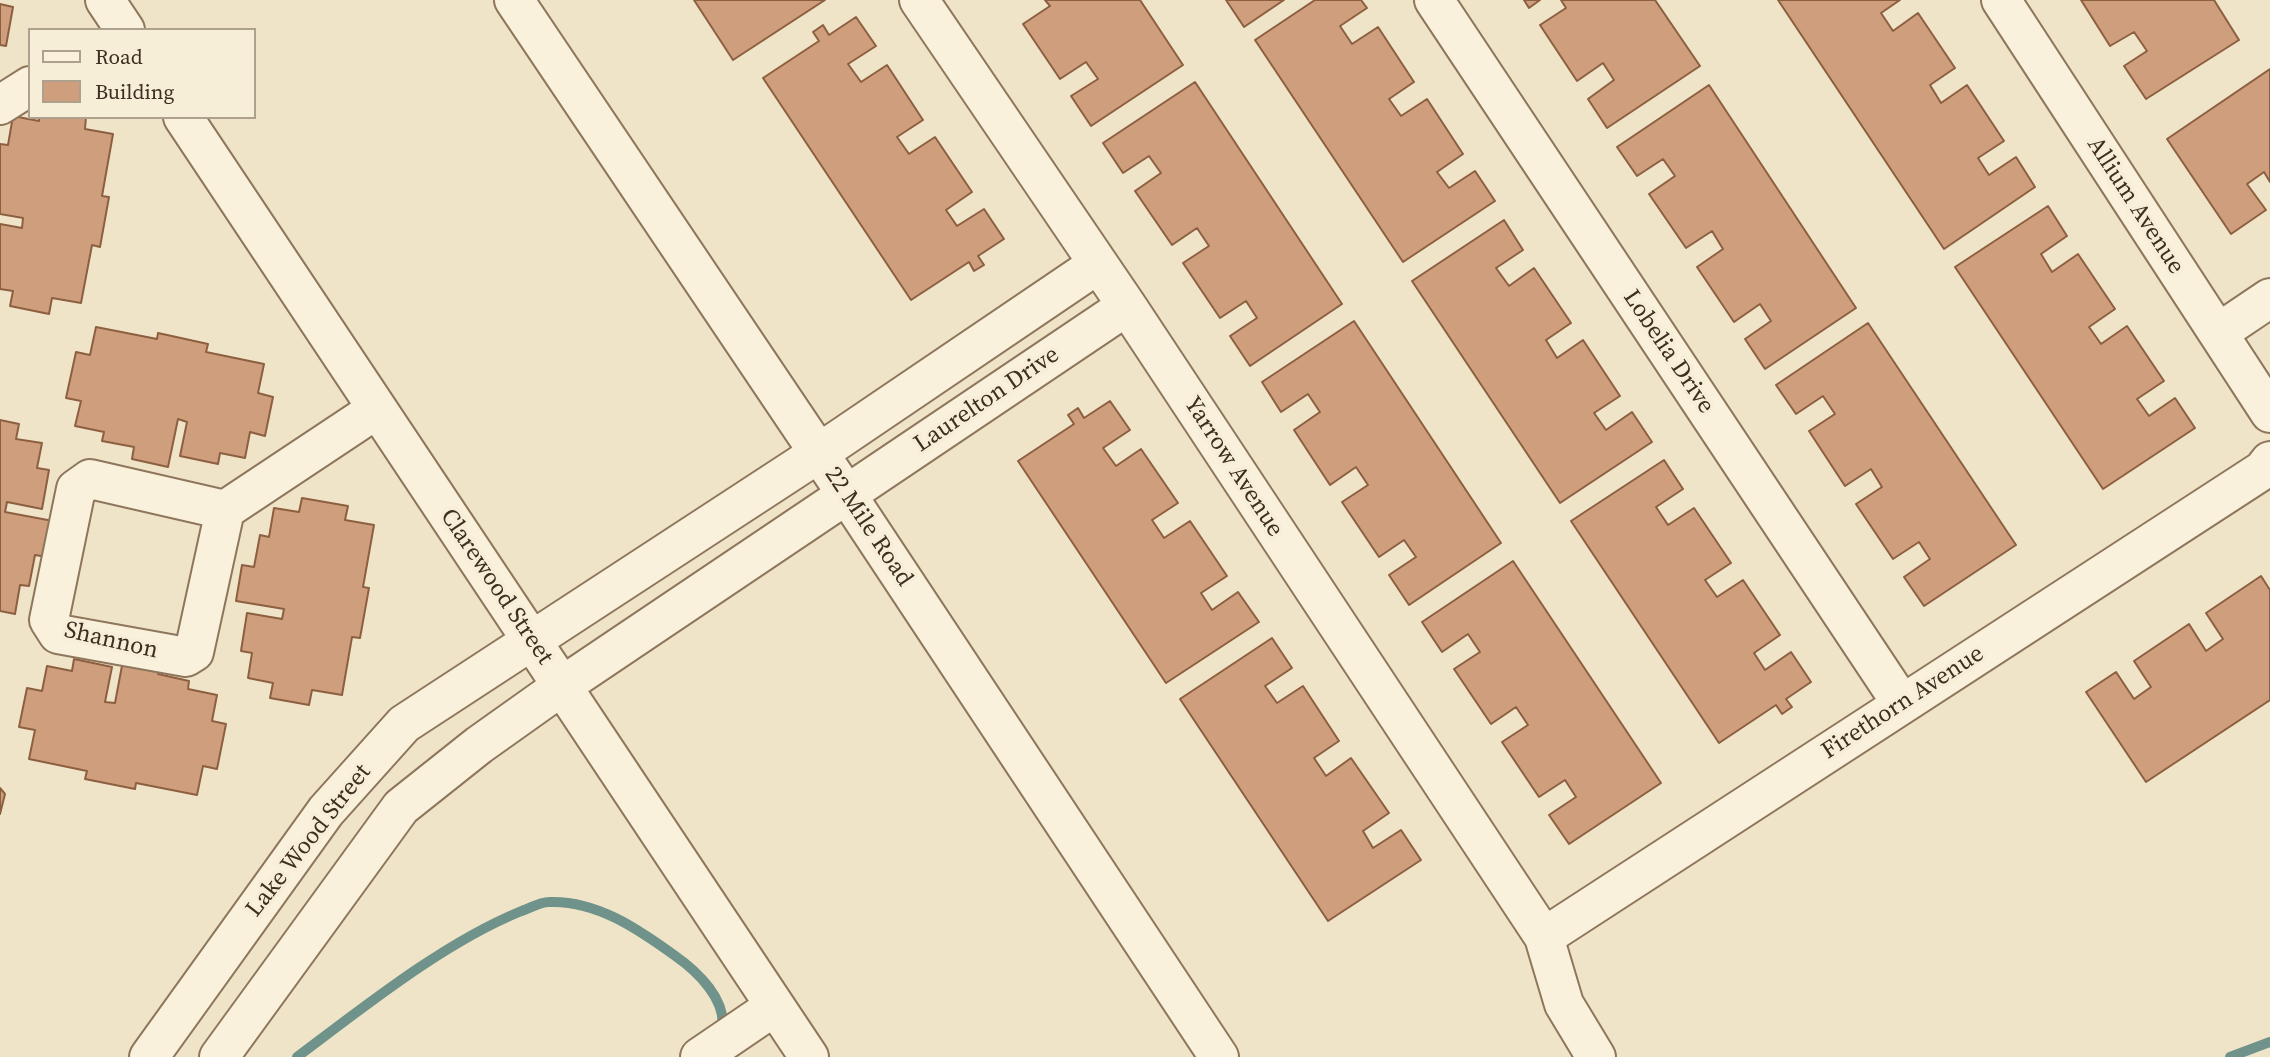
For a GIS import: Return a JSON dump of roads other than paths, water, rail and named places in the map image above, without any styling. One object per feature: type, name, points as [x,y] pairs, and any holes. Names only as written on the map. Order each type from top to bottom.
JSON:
[{"type":"street","name":"22 Mile Road","points":[[514,0],[819,453],[1219,1057]]},
{"type":"street","name":"Yarrow Avenue","points":[[919,0],[1127,306],[1544,937],[1564,1004],[1596,1057]]},
{"type":"street","name":"Lobelia Drive","points":[[1434,0],[1902,704]]},
{"type":"street","name":"Allium Avenue","points":[[2001,0],[2270,412]]},
{"type":"street","points":[[0,105],[28,87]]},
{"type":"street","name":"Clarewood Street","points":[[184,119],[809,1057]]},
{"type":"street","name":"Laurelton Drive","points":[[819,453],[1098,264]]},
{"type":"street","points":[[2218,333],[2270,298]]},
{"type":"street","name":"Laurelton Drive","points":[[847,495],[1127,306]]},
{"type":"street","points":[[225,510],[377,408]]},
{"type":"street","name":"Lake Wood Street","points":[[149,1057],[326,811],[404,724],[819,453]]},
{"type":"street","name":"Firethorn Avenue","points":[[1544,937],[2266,465]]},
{"type":"street","name":"Shannon","points":[[90,480],[225,510],[194,652],[186,657],[58,634],[49,620],[76,489],[90,480]]},
{"type":"street","points":[[174,1022],[220,1056],[401,807],[478,745],[562,686],[847,495]]},
{"type":"street","points":[[700,1057],[775,1006]]},
{"type":"waterway","points":[[297,1057],[404,978],[461,941],[519,912],[549,902],[583,906],[616,918],[646,935],[683,962],[701,978],[716,998],[723,1019],[722,1031]]},
{"type":"waterway","points":[[2230,1057],[2270,1042]]}]
